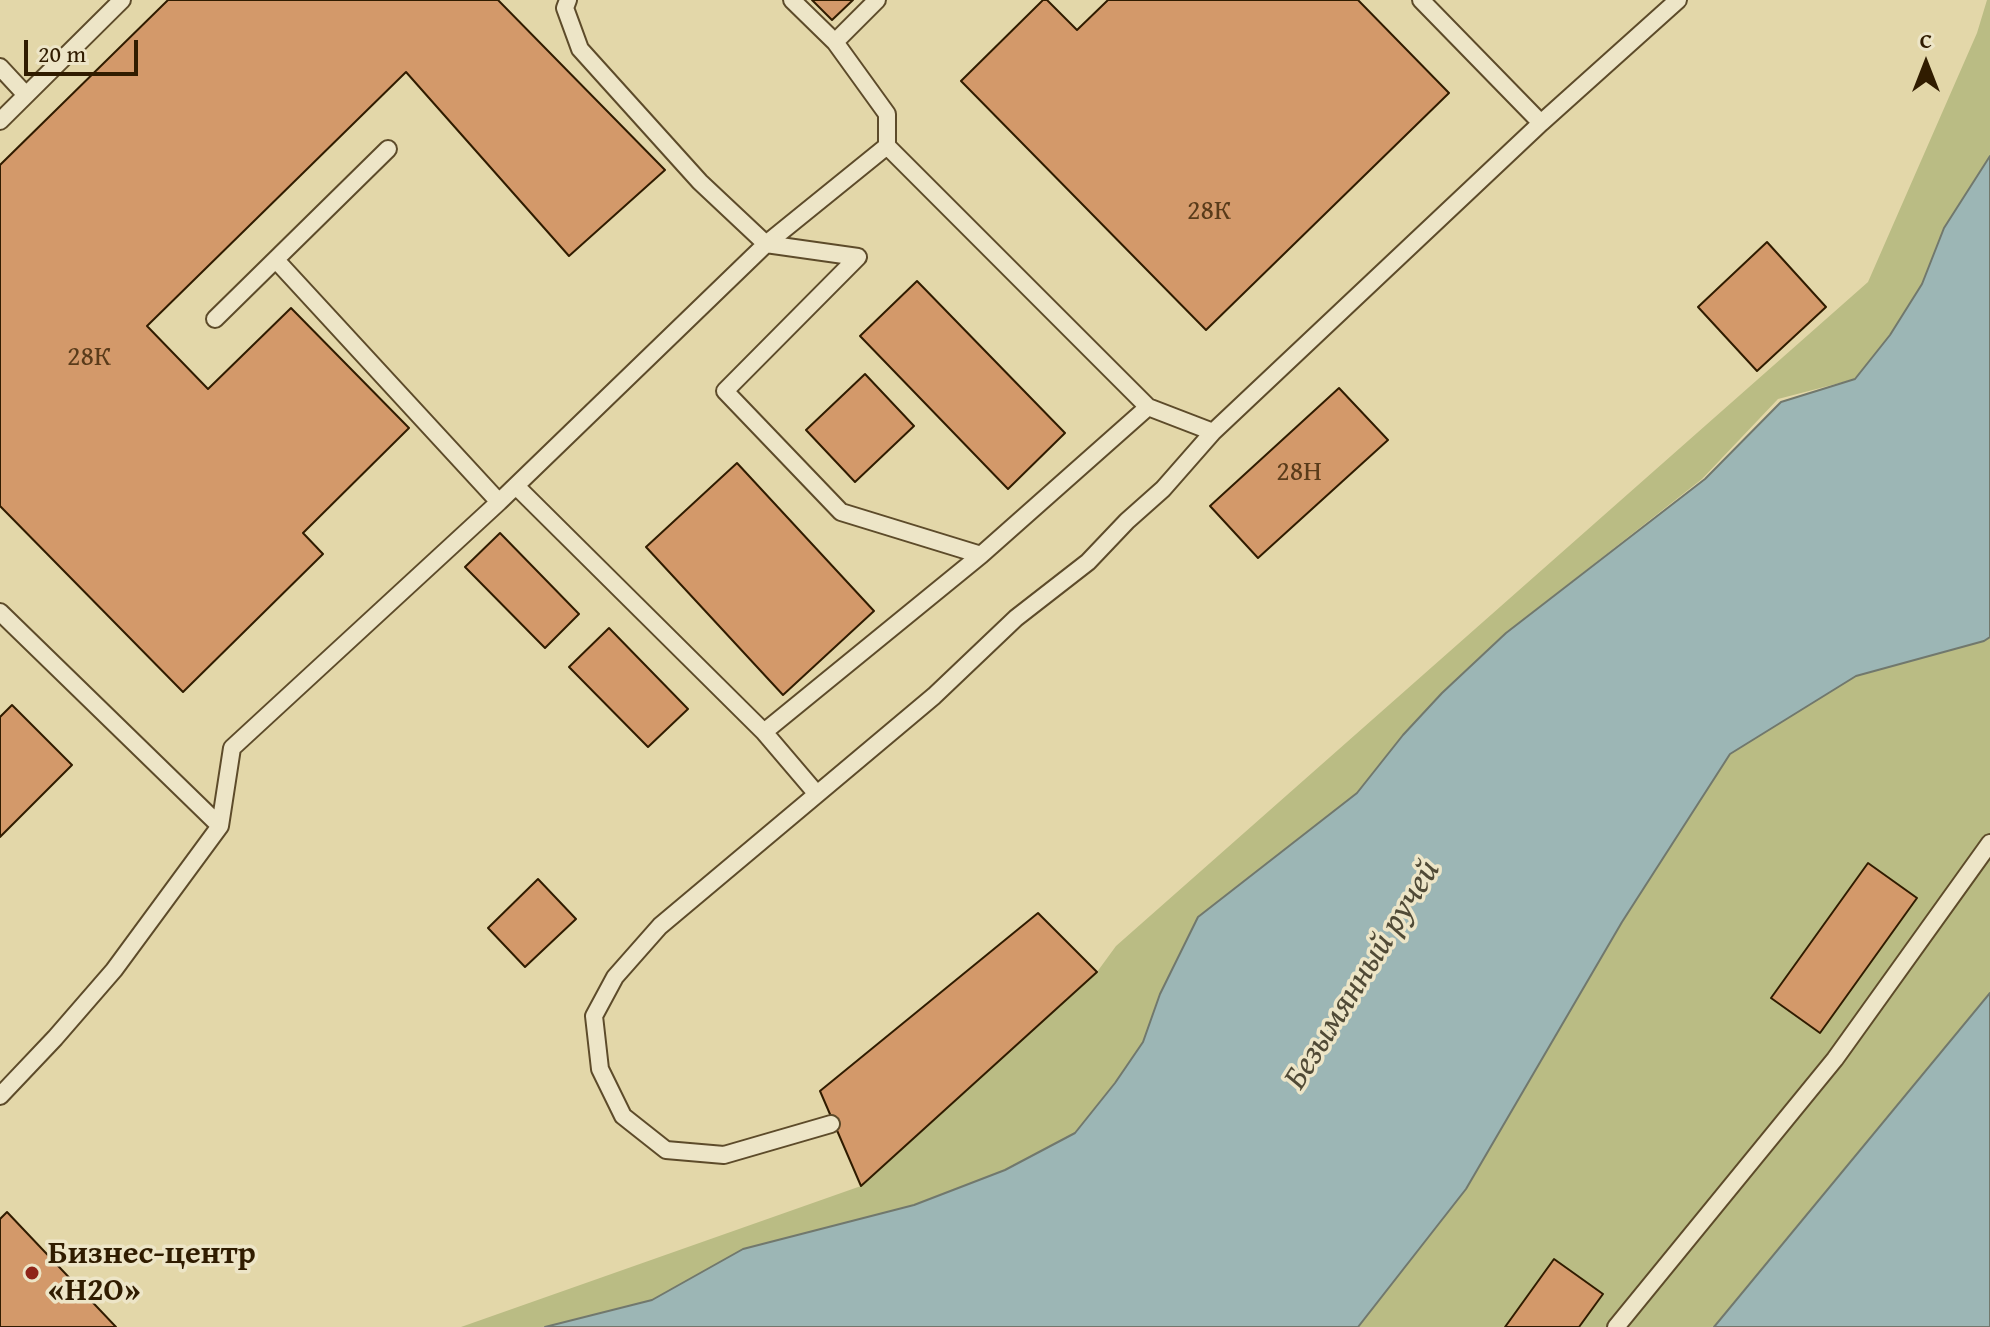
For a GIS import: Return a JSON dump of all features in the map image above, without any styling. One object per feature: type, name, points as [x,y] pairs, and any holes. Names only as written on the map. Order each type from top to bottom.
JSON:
[{"type":"lane","points":[[0,121],[122,0]]},
{"type":"lane","points":[[568,0],[565,8],[580,49],[700,182],[766,244],[858,257],[725,391],[841,512],[981,555]]},
{"type":"lane","points":[[792,0],[835,42],[887,114],[887,146],[1148,407],[1213,432]]},
{"type":"lane","points":[[835,42],[877,0]]},
{"type":"lane","points":[[1421,0],[1541,123]]},
{"type":"lane","points":[[831,1124],[724,1155],[666,1150],[623,1116],[600,1069],[594,1016],[615,977],[660,926],[934,696],[1016,618],[1088,562],[1163,489],[1213,432],[1541,123],[1678,0]]},
{"type":"lane","points":[[0,67],[26,95]]},
{"type":"lane","points":[[0,1096],[114,970],[220,826],[232,748],[516,486],[766,244],[887,146]]},
{"type":"lane","points":[[215,319],[388,149]]},
{"type":"lane","points":[[276,260],[499,502]]},
{"type":"lane","points":[[764,732],[981,555],[1148,407]]},
{"type":"lane","points":[[516,486],[764,732],[816,793]]},
{"type":"lane","points":[[0,612],[220,826]]},
{"type":"lane","points":[[1616,1327],[1835,1059],[1990,843]]},
{"type":"green space","points":[[1987,0],[1990,0],[1990,156],[1944,228],[1922,284],[1890,335],[1855,379],[1778,399],[1702,479],[1506,633],[1442,693],[1403,735],[1357,793],[1198,917],[1160,994],[1143,1042],[1075,1133],[1005,1170],[914,1205],[743,1249],[652,1300],[545,1327],[461,1327],[861,1186],[1097,972],[1116,946],[1868,282],[1977,33]]},
{"type":"green space","points":[[1990,637],[1990,993],[1714,1327],[1358,1327],[1466,1189],[1622,922],[1730,754],[1856,676]]},
{"type":"water","name":"Безымянный ручей","points":[[1990,156],[1990,637],[1856,676],[1730,754],[1622,922],[1466,1189],[1358,1327],[545,1327],[652,1300],[743,1249],[914,1205],[1005,1170],[1075,1133],[1143,1042],[1160,994],[1198,917],[1357,793],[1403,735],[1442,693],[1506,633],[1705,479],[1781,402],[1855,379],[1890,335],[1922,284],[1944,228]]},
{"type":"water","points":[[1990,993],[1990,1327],[1714,1327]]},
{"type":"building","points":[[168,0],[498,0],[665,170],[569,256],[406,72],[147,326],[208,389],[291,308],[409,428],[303,533],[323,554],[183,692],[0,506],[0,165]]},
{"type":"building","points":[[812,0],[853,0],[832,20]]},
{"type":"building","points":[[1043,0],[1047,0],[1077,30],[1108,0],[1358,0],[1449,93],[1206,330],[961,81]]},
{"type":"building","points":[[1767,242],[1826,307],[1757,371],[1698,307]]},
{"type":"building","points":[[917,281],[1065,433],[1008,489],[860,336]]},
{"type":"building","points":[[865,374],[914,426],[855,482],[806,430]]},
{"type":"building","points":[[1339,388],[1388,440],[1258,558],[1210,506]]},
{"type":"building","points":[[737,463],[874,611],[783,695],[646,547]]},
{"type":"building","points":[[500,533],[579,614],[545,648],[465,567]]},
{"type":"building","points":[[609,628],[688,709],[648,747],[569,667]]},
{"type":"building","points":[[12,705],[72,765],[0,837],[0,717]]},
{"type":"building","points":[[1868,863],[1917,898],[1820,1033],[1771,998]]},
{"type":"building","points":[[538,879],[576,919],[525,967],[488,928]]},
{"type":"building","points":[[1038,913],[1097,972],[861,1186],[820,1091]]},
{"type":"building","name":"Бизнес-центр «H2O»","points":[[7,1212],[116,1327],[0,1327],[0,1219]]},
{"type":"building","points":[[1554,1259],[1603,1294],[1579,1327],[1505,1327]]},
{"type":"place","name":"Бизнес-центр «H2O»","points":[[32,1273]]}]
